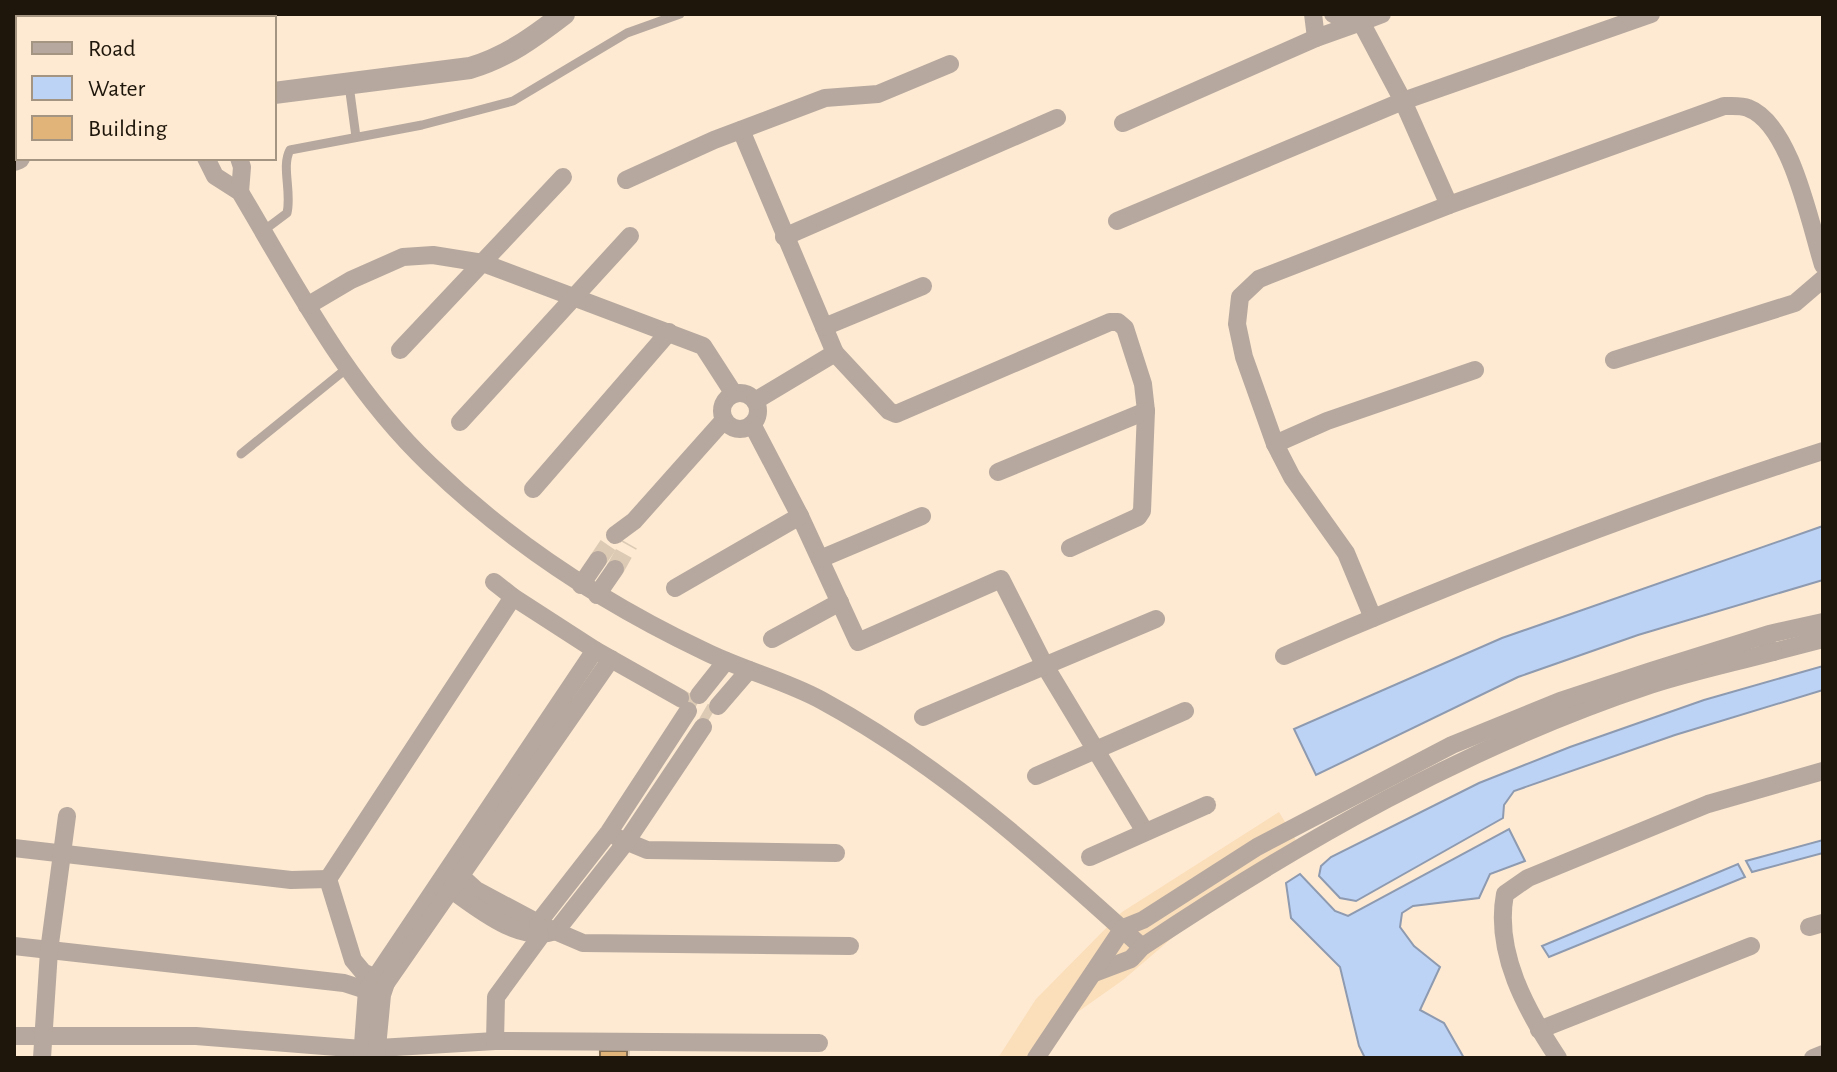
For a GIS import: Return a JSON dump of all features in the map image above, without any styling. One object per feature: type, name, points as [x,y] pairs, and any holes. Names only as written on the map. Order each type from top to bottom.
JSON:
[{"type":"street","points":[[276,93],[470,68],[496,60],[564,14]]},
{"type":"street","points":[[1313,14],[1316,38]]},
{"type":"street","points":[[1333,14],[1361,22],[1403,101],[1449,205]]},
{"type":"street","points":[[1123,123],[1316,38],[1382,14]]},
{"type":"street","points":[[1117,221],[1403,101],[1651,14]]},
{"type":"street","points":[[626,180],[741,130],[825,98],[878,94],[950,64]]},
{"type":"street","points":[[1373,618],[1346,553],[1292,477],[1275,444],[1241,346],[1237,324],[1240,297],[1259,279],[1449,205],[1724,106],[1748,107],[1768,121],[1782,139],[1823,265]]},
{"type":"street","points":[[784,237],[1057,118]]},
{"type":"street","points":[[741,130],[835,353],[889,411],[896,414],[1114,321],[1125,328],[1143,384],[1146,411],[1142,511],[1138,517],[1070,548]]},
{"type":"street","points":[[207,160],[215,176],[240,192],[346,369],[428,464],[500,526],[589,590],[726,661],[818,699],[914,756],[1014,834],[1142,947]]},
{"type":"street","points":[[240,160],[240,192]]},
{"type":"street","points":[[400,350],[563,177]]},
{"type":"street","points":[[460,422],[630,236]]},
{"type":"street","points":[[307,306],[351,280],[403,257],[433,255],[483,263],[703,346],[734,394]]},
{"type":"street","points":[[1614,360],[1795,303],[1823,279]]},
{"type":"street","points":[[824,327],[923,286]]},
{"type":"street","points":[[533,489],[669,332]]},
{"type":"street","points":[[724,420],[734,428],[752,424],[761,398],[835,353]]},
{"type":"street","points":[[1275,444],[1327,421],[1475,370]]},
{"type":"street","points":[[622,540],[634,521],[724,420],[724,402],[734,394],[761,398]]},
{"type":"street","points":[[998,472],[1146,411]]},
{"type":"street","points":[[752,424],[800,516],[858,642],[1001,579],[1045,666],[1098,749],[1144,830]]},
{"type":"street","points":[[1284,656],[1373,618],[1748,476],[1823,451]]},
{"type":"street","points":[[675,588],[800,516]]},
{"type":"street","points":[[820,559],[922,516]]},
{"type":"street","points":[[589,590],[598,560]]},
{"type":"street","points":[[589,590],[615,569]]},
{"type":"street","points":[[494,582],[603,654],[689,701]]},
{"type":"street","points":[[328,879],[513,597]]},
{"type":"street","points":[[772,639],[840,602]]},
{"type":"street","points":[[923,717],[1156,619]]},
{"type":"street","points":[[1094,973],[1124,963],[1142,947],[1265,866],[1385,798],[1565,716],[1823,622]]},
{"type":"street","points":[[1036,1058],[1094,973],[1109,944],[1123,928],[1143,920],[1257,847],[1452,745],[1560,701],[1771,643],[1823,639]]},
{"type":"street","points":[[369,1053],[377,986],[603,654]]},
{"type":"street","points":[[495,1041],[496,997],[545,930],[609,832],[689,701],[726,661]]},
{"type":"street","points":[[718,706],[749,670]]},
{"type":"street","points":[[1036,776],[1185,711]]},
{"type":"street","points":[[545,930],[626,842],[703,727]]},
{"type":"street","points":[[1558,1058],[1539,1030],[1510,966],[1500,922],[1505,894],[1528,878],[1708,804],[1823,771]]},
{"type":"street","points":[[1090,857],[1144,830],[1207,805]]},
{"type":"street","points":[[42,1058],[49,951],[67,816]]},
{"type":"street","points":[[609,832],[647,850],[836,853]]},
{"type":"street","points":[[1257,847],[1253,853],[1265,866]]},
{"type":"street","points":[[14,848],[291,880],[328,879]]},
{"type":"street","points":[[328,879],[353,960],[377,986]]},
{"type":"street","points":[[452,879],[545,930],[583,943],[850,946]]},
{"type":"street","points":[[14,946],[377,986]]},
{"type":"street","points":[[1539,1030],[1751,946]]},
{"type":"street","points":[[14,1036],[196,1036],[369,1053],[495,1041],[819,1043]]},
{"type":"street","points":[[1813,1058],[1823,1054]]},
{"type":"lane","points":[[263,231],[287,213],[290,184],[286,160],[290,150],[513,101],[627,33],[680,14]]},
{"type":"lane","points":[[349,82],[356,137]]},
{"type":"lane","points":[[241,454],[346,369]]},
{"type":"shaded area","points":[[1279,812],[1302,850],[1213,903],[1123,980],[1065,1021],[1042,1058],[998,1058],[1036,999],[1122,912]]},
{"type":"water","points":[[1823,526],[1823,580],[1638,635],[1518,677],[1316,775],[1294,729],[1502,638]]},
{"type":"water","points":[[1823,666],[1823,690],[1675,735],[1514,791],[1504,805],[1503,818],[1356,901],[1340,898],[1319,876],[1321,866],[1331,857],[1479,783],[1704,700]]},
{"type":"water","points":[[1509,829],[1525,861],[1490,874],[1479,898],[1413,906],[1402,913],[1400,927],[1414,946],[1440,967],[1420,1010],[1444,1023],[1464,1058],[1365,1058],[1359,1046],[1340,967],[1291,918],[1286,883],[1300,874],[1335,911],[1348,916]]},
{"type":"water","points":[[1823,840],[1823,853],[1752,872],[1746,861]]},
{"type":"water","points":[[1738,864],[1745,877],[1549,957],[1542,946]]},
{"type":"building","points":[[600,1051],[627,1051],[627,1058],[600,1058]]},
{"type":"tunnel","points":[[598,560],[615,535]]},
{"type":"tunnel","points":[[615,569],[629,544]]},
{"type":"tunnel","points":[[680,698],[711,716]]}]
